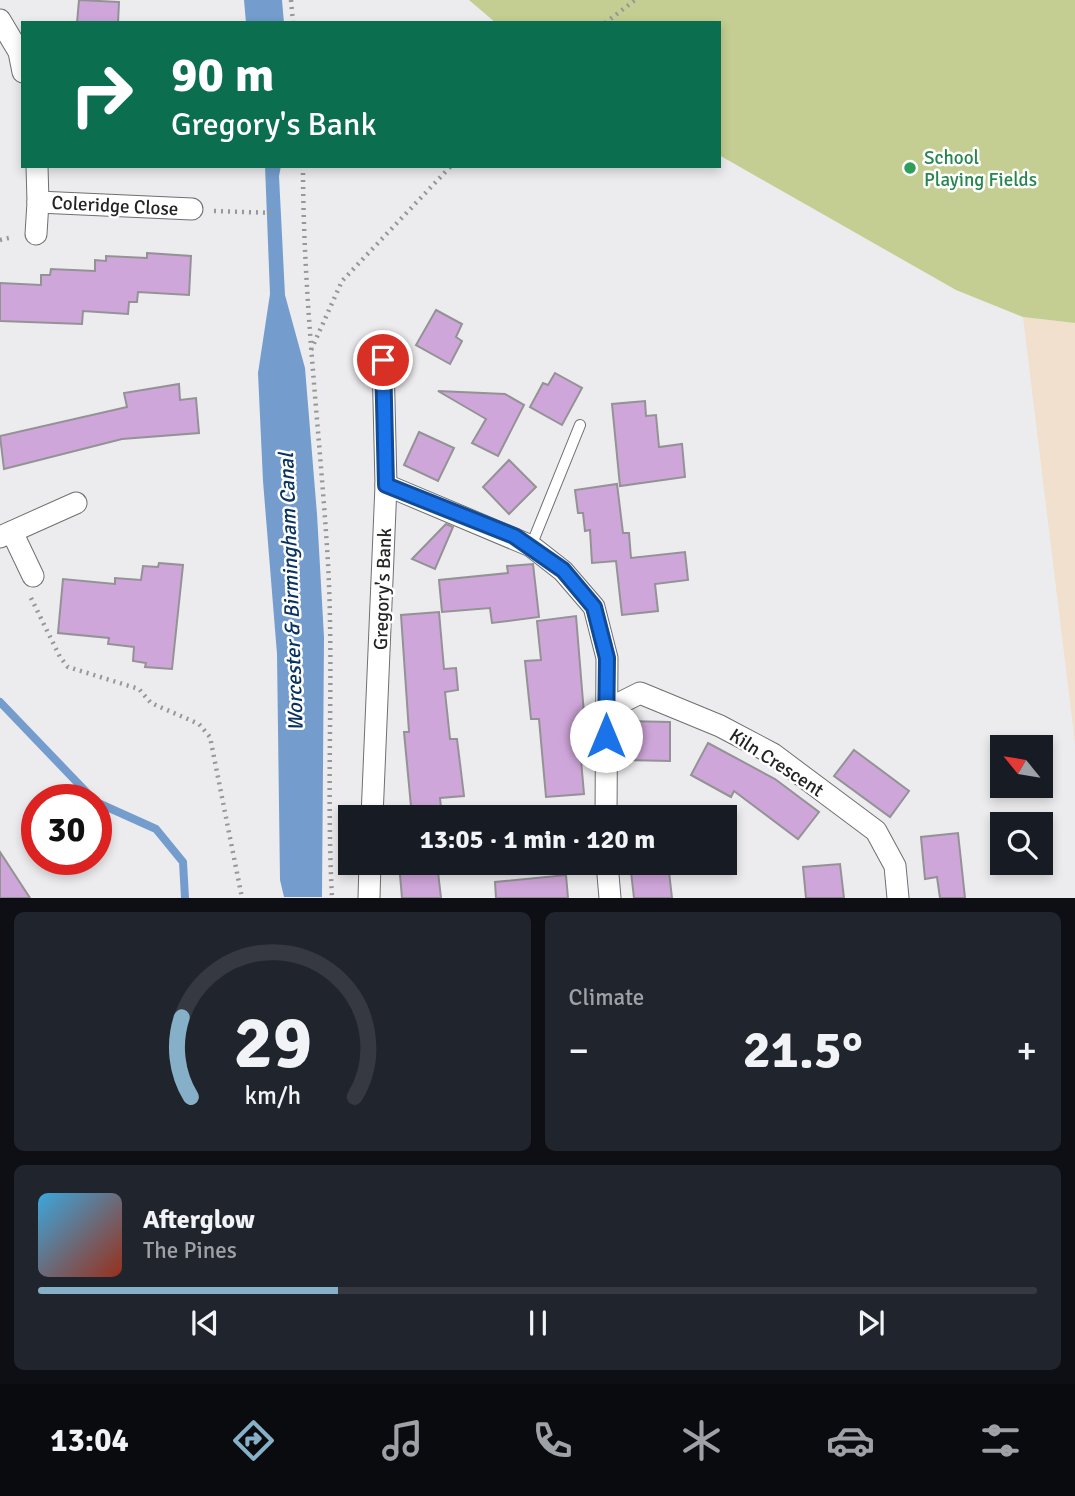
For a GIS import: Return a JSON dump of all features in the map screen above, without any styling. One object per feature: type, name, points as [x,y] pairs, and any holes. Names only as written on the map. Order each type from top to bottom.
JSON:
[{"type":"street","points":[[0,20],[19,52],[21,62]]},
{"type":"street","name":"Coleridge Close","points":[[36,234],[37,168]]},
{"type":"street","name":"Coleridge Close","points":[[38,201],[200,210]]},
{"type":"street","name":"Gregory's Bank","points":[[373,805],[386,485],[383,360]]},
{"type":"street","points":[[386,485],[514,536],[563,570],[594,607],[607,658],[606,805]]},
{"type":"street","points":[[33,576],[6,534],[76,503]]},
{"type":"street","name":"Kiln Crescent","points":[[606,709],[640,693],[720,726],[773,754],[876,831],[895,866],[898,898]]},
{"type":"street","points":[[369,898],[370,875]]},
{"type":"street","points":[[608,875],[610,898]]},
{"type":"lane","points":[[531,546],[580,425]]},
{"type":"path","points":[[291,0],[293,21]]},
{"type":"path","points":[[609,21],[635,0]]},
{"type":"path","points":[[303,168],[310,351],[328,565],[328,826],[332,898]]},
{"type":"path","points":[[310,351],[342,282],[449,168]]},
{"type":"path","points":[[200,210],[276,213]]},
{"type":"path","points":[[33,576],[27,588],[60,657],[68,667],[139,689],[151,703],[199,724],[210,737],[242,898]]},
{"type":"shaded area","points":[[1023,317],[1075,323],[1075,743]]},
{"type":"green space","name":"School Playing Fields","points":[[469,0],[1075,0],[1075,323],[1023,317],[956,290],[721,156],[721,21],[494,21]]},
{"type":"water","points":[[244,0],[282,0],[284,21],[246,21]]},
{"type":"water","name":"Worcester & Birmingham Canal","points":[[265,168],[281,168],[285,295],[305,368],[324,637],[322,897],[284,897],[280,880],[277,654],[263,481],[258,373],[270,294]]},
{"type":"building","points":[[79,0],[119,2],[118,21],[77,21]]},
{"type":"building","points":[[147,253],[191,256],[189,295],[138,292],[137,302],[129,302],[128,314],[83,311],[82,324],[0,321],[0,283],[41,285],[41,275],[50,275],[51,269],[95,271],[95,260],[106,261],[106,256],[147,258]]},
{"type":"building","points":[[436,310],[462,324],[456,337],[462,341],[450,364],[416,345]]},
{"type":"building","points":[[555,373],[582,388],[562,425],[530,407],[543,383],[548,385]]},
{"type":"building","points":[[179,384],[180,400],[196,398],[199,433],[122,439],[4,469],[0,436],[127,407],[124,393]]},
{"type":"building","points":[[438,391],[505,394],[524,405],[498,456],[472,443],[486,419]]},
{"type":"building","points":[[645,401],[646,416],[656,415],[659,447],[682,444],[685,477],[620,486],[612,404]]},
{"type":"building","points":[[419,432],[454,448],[438,481],[404,465]]},
{"type":"building","points":[[509,460],[536,487],[509,514],[483,487]]},
{"type":"building","points":[[617,484],[623,533],[629,533],[631,558],[685,552],[688,580],[655,584],[658,611],[622,615],[616,561],[592,563],[590,530],[585,531],[583,513],[578,513],[575,490]]},
{"type":"building","points":[[446,524],[453,527],[435,569],[412,559]]},
{"type":"building","points":[[159,563],[183,565],[172,669],[145,667],[146,663],[133,661],[134,647],[108,644],[109,638],[58,633],[63,579],[115,584],[115,578],[141,580],[143,566],[158,567]]},
{"type":"building","points":[[533,564],[539,617],[492,623],[490,608],[442,612],[439,580],[508,573],[507,566]]},
{"type":"building","points":[[439,612],[444,669],[456,668],[458,690],[445,692],[450,739],[457,739],[464,796],[440,798],[441,805],[411,805],[404,732],[409,732],[401,615]]},
{"type":"building","points":[[576,616],[585,726],[578,726],[584,794],[546,797],[539,719],[531,719],[525,661],[541,660],[537,621]]},
{"type":"building","points":[[625,721],[670,722],[670,761],[624,760]]},
{"type":"building","points":[[708,743],[775,779],[819,812],[798,839],[734,791],[731,797],[691,775]]},
{"type":"building","points":[[854,750],[909,791],[890,817],[834,776]]},
{"type":"building","points":[[958,833],[965,898],[940,898],[937,877],[925,879],[921,837]]},
{"type":"building","points":[[0,852],[30,898],[0,898]]},
{"type":"building","points":[[840,864],[844,898],[806,898],[803,867]]},
{"type":"building","points":[[400,875],[438,875],[441,898],[402,898]]},
{"type":"building","points":[[566,875],[568,898],[496,898],[495,882]]},
{"type":"building","points":[[631,875],[669,875],[672,898],[634,898]]},
{"type":"waterway","points":[[0,702],[79,784]]},
{"type":"waterway","points":[[112,809],[156,829],[183,862],[185,898]]},
{"type":"place","name":"School Playing Fields","points":[[910,168]]},
{"type":"route","points":[[383,360],[386,485],[514,536],[563,570],[594,607],[607,658],[606,736]]}]
